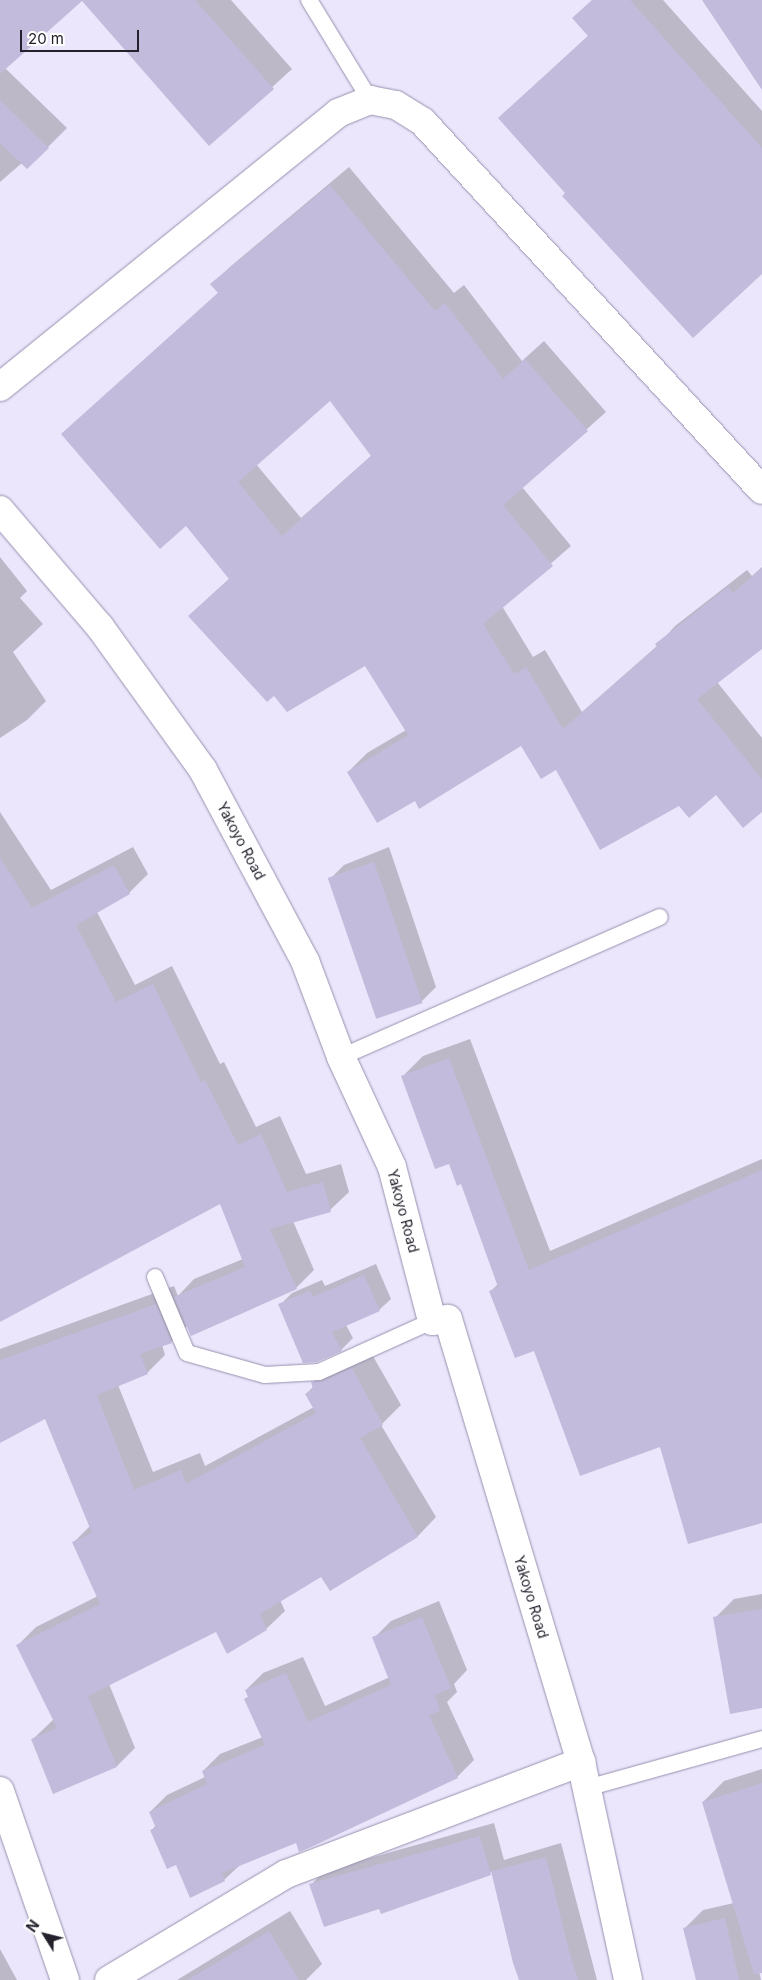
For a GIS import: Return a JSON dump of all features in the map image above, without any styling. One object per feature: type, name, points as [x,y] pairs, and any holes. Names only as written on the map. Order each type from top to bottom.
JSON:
[{"type":"street","points":[[0,387],[338,112],[370,100],[396,105],[423,122],[762,490]]},
{"type":"street","name":"Yakoyo Road","points":[[0,510],[100,626],[204,770],[305,961],[342,1057],[392,1167],[432,1321],[448,1319],[584,1775],[628,1980]]},
{"type":"street","points":[[109,1980],[286,1874],[584,1775]]},
{"type":"street","points":[[0,1791],[65,1980]]},
{"type":"lane","points":[[309,0],[370,100]]},
{"type":"lane","points":[[342,1057],[660,917]]},
{"type":"lane","points":[[154,1277],[187,1353],[265,1374],[319,1372],[432,1321]]},
{"type":"lane","points":[[584,1775],[762,1739]]},
{"type":"building","points":[[0,0],[195,0],[274,89],[209,146],[82,1],[0,74]]},
{"type":"building","points":[[592,0],[630,0],[762,148],[762,274],[693,338],[562,196],[565,193],[498,118],[588,36],[572,18]]},
{"type":"building","points":[[702,0],[762,0],[762,90]]},
{"type":"building","points":[[0,100],[49,148],[27,169],[0,143]]},
{"type":"building","points":[[330,185],[435,311],[445,303],[503,379],[525,359],[588,431],[503,505],[553,566],[483,624],[514,674],[526,667],[563,729],[657,647],[655,644],[728,587],[733,593],[762,568],[762,649],[697,699],[762,779],[762,812],[743,828],[716,795],[689,818],[679,806],[600,850],[556,770],[541,779],[521,746],[419,809],[415,801],[377,823],[347,772],[408,735],[365,666],[287,712],[274,696],[267,702],[188,616],[229,579],[186,526],[160,549],[61,434],[218,293],[210,284]],"holes":[[[330,401],[371,456],[282,536],[238,482]]]},
{"type":"building","points":[[0,858],[32,908],[114,865],[130,894],[76,925],[116,1002],[153,984],[201,1082],[205,1080],[238,1145],[261,1134],[287,1192],[323,1182],[331,1212],[270,1229],[297,1289],[191,1336],[174,1297],[245,1267],[220,1204],[0,1322]]},
{"type":"building","points":[[374,862],[423,1003],[376,1019],[328,878]]},
{"type":"building","points":[[449,1058],[529,1270],[762,1170],[762,1523],[688,1544],[660,1447],[580,1476],[534,1351],[515,1358],[489,1291],[498,1287],[461,1184],[457,1186],[449,1164],[435,1169],[401,1076]]},
{"type":"building","points":[[364,1275],[380,1311],[332,1332],[342,1351],[317,1362],[303,1363],[278,1304],[310,1291],[313,1297]]},
{"type":"building","points":[[156,1304],[172,1343],[140,1354],[148,1374],[97,1395],[134,1490],[181,1470],[186,1484],[316,1413],[305,1394],[313,1389],[311,1382],[323,1381],[352,1368],[383,1425],[360,1438],[418,1537],[330,1591],[321,1577],[260,1614],[267,1630],[227,1654],[216,1632],[88,1696],[117,1767],[53,1794],[31,1739],[57,1728],[16,1645],[100,1604],[72,1542],[92,1533],[45,1419],[0,1443],[0,1360]]},
{"type":"building","points":[[762,1609],[762,1708],[730,1714],[713,1617]]},
{"type":"building","points":[[422,1617],[451,1688],[435,1695],[440,1711],[429,1715],[458,1778],[309,1848],[299,1852],[296,1843],[222,1873],[225,1881],[190,1898],[176,1865],[167,1869],[150,1830],[156,1828],[149,1812],[207,1784],[202,1771],[265,1745],[244,1699],[248,1697],[245,1690],[286,1673],[308,1722],[391,1685],[372,1637]]},
{"type":"building","points":[[762,1783],[762,1973],[754,1974],[702,1802]]},
{"type":"building","points":[[480,1836],[491,1875],[381,1914],[379,1909],[324,1927],[309,1884]]},
{"type":"building","points":[[546,1857],[578,1980],[519,1980],[513,1963],[491,1871]]},
{"type":"building","points":[[725,1918],[739,1980],[696,1980],[683,1928]]},
{"type":"building","points":[[269,1931],[299,1980],[188,1980]]}]
